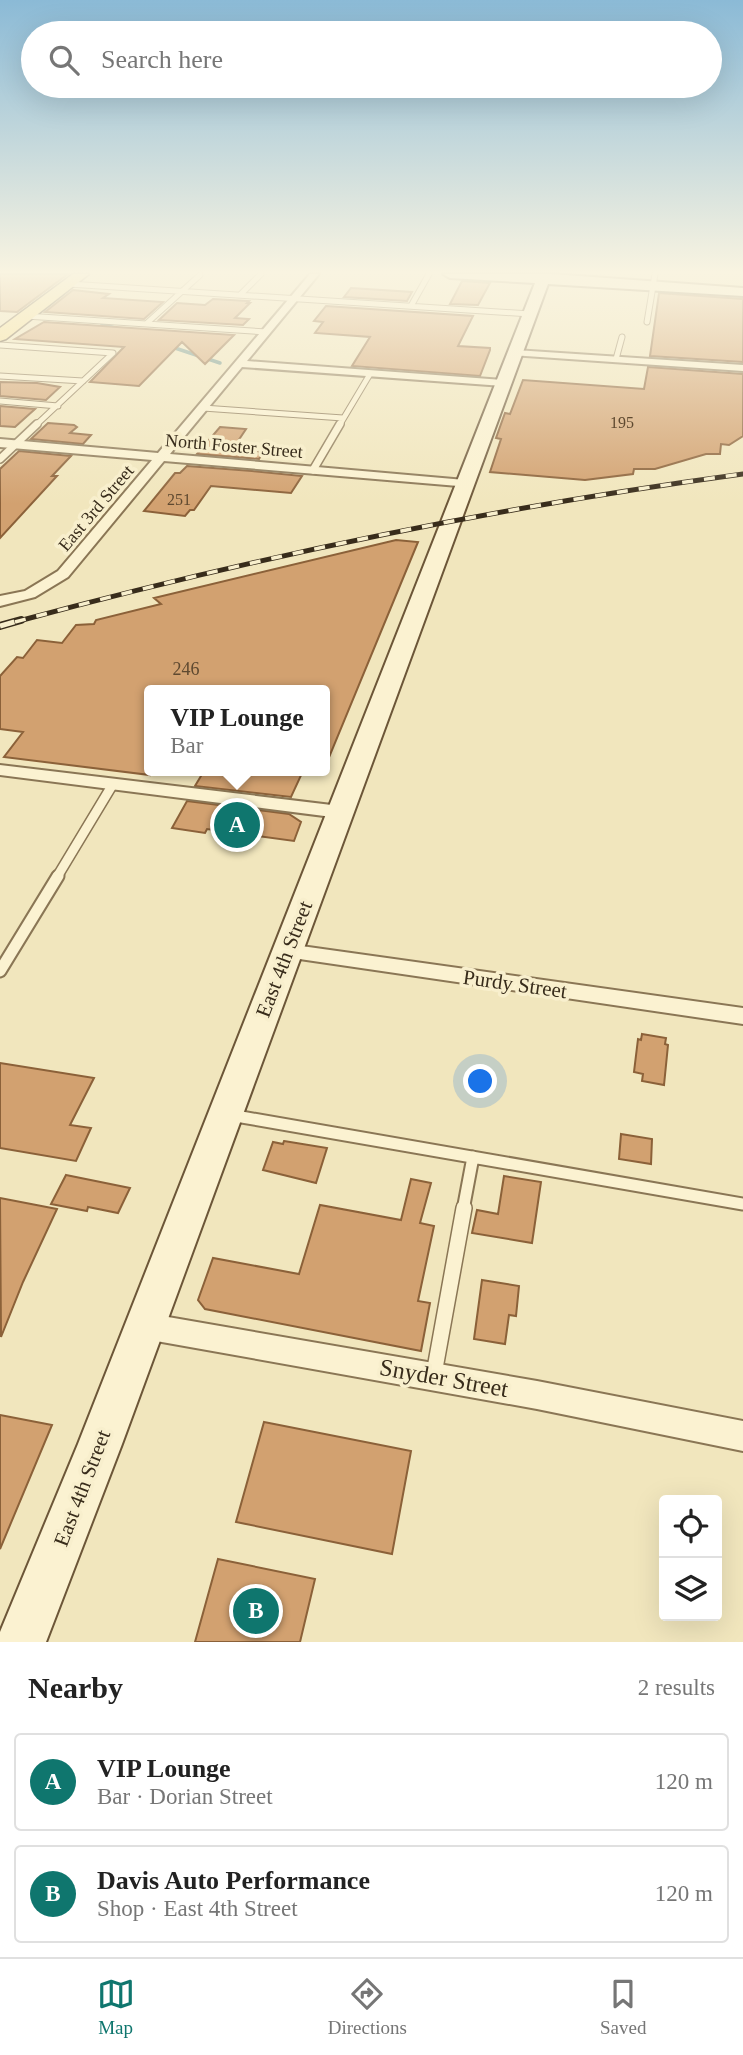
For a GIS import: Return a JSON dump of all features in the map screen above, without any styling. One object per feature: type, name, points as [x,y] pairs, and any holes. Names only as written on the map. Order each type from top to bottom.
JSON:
[{"type":"main road","name":"East 4th Street","points":[[21,1642],[145,1326],[515,353]]},
{"type":"street","name":"East 3rd Street","points":[[0,601],[30,594],[63,574],[251,351]]},
{"type":"street","points":[[515,353],[743,368]]},
{"type":"street","points":[[239,365],[503,383]]},
{"type":"street","name":"North Foster Street","points":[[0,443],[465,484]]},
{"type":"street","points":[[0,770],[340,812]]},
{"type":"street","name":"Purdy Street","points":[[287,951],[743,1016]]},
{"type":"street","name":"Snyder Street","points":[[145,1326],[433,1376],[743,1436]]},
{"type":"lane","points":[[0,459],[113,354],[71,351]]},
{"type":"lane","points":[[616,359],[618,351]]},
{"type":"lane","points":[[313,470],[370,374]]},
{"type":"lane","points":[[0,376],[83,382]]},
{"type":"lane","points":[[0,401],[55,408]]},
{"type":"lane","points":[[203,408],[343,418]]},
{"type":"lane","points":[[0,971],[113,784]]},
{"type":"lane","points":[[225,1115],[743,1204]]},
{"type":"lane","points":[[433,1376],[473,1157]]},
{"type":"building","points":[[120,351],[174,351],[139,386],[90,382]]},
{"type":"building","points":[[191,351],[218,351],[205,364]]},
{"type":"building","points":[[362,351],[490,351],[480,376],[352,366]]},
{"type":"building","points":[[651,351],[743,351],[743,362],[650,356]]},
{"type":"building","points":[[648,367],[743,374],[743,436],[729,445],[721,444],[720,454],[706,454],[655,469],[634,469],[633,474],[585,480],[490,472],[501,439],[496,438],[505,413],[510,414],[523,380],[644,389]]},
{"type":"building","points":[[0,382],[60,387],[46,400],[0,396]]},
{"type":"building","points":[[0,406],[35,409],[15,427],[0,426]]},
{"type":"building","points":[[48,423],[74,425],[77,427],[70,433],[91,435],[83,444],[31,439]]},
{"type":"building","points":[[220,427],[246,429],[232,450],[263,452],[259,459],[197,454]]},
{"type":"building","points":[[19,451],[71,456],[52,476],[57,476],[0,538],[0,469]]},
{"type":"building","points":[[187,466],[302,476],[291,493],[211,486],[194,510],[190,510],[185,516],[144,511],[175,473],[180,473]]},
{"type":"building","points":[[396,540],[418,542],[330,755],[330,685],[144,685],[144,774],[4,757],[23,732],[0,729],[0,676],[17,657],[23,658],[37,640],[62,643],[76,625],[94,624],[96,620],[161,604],[154,598]]},
{"type":"building","points":[[201,776],[301,776],[291,797],[195,786]]},
{"type":"building","points":[[187,801],[289,814],[301,822],[294,841],[207,829],[205,833],[172,828]]},
{"type":"building","points":[[642,1034],[666,1038],[665,1044],[668,1045],[664,1085],[642,1081],[643,1074],[634,1072],[638,1039],[641,1040]]},
{"type":"building","points":[[0,1063],[94,1078],[70,1125],[91,1128],[76,1161],[0,1148]]},
{"type":"building","points":[[621,1134],[652,1139],[651,1164],[619,1159]]},
{"type":"building","points":[[284,1141],[327,1148],[316,1183],[263,1170],[273,1142],[283,1144]]},
{"type":"building","points":[[66,1175],[130,1188],[118,1213],[88,1207],[87,1211],[51,1204]]},
{"type":"building","points":[[504,1176],[541,1182],[532,1243],[472,1233],[477,1210],[498,1214]]},
{"type":"building","points":[[411,1179],[431,1183],[420,1223],[434,1226],[418,1301],[430,1303],[421,1351],[205,1309],[198,1300],[213,1258],[299,1274],[320,1205],[401,1220]]},
{"type":"building","points":[[0,1198],[57,1209],[1,1337]]},
{"type":"building","points":[[482,1280],[519,1286],[516,1316],[509,1315],[505,1344],[474,1339]]},
{"type":"building","points":[[0,1415],[52,1425],[0,1549]]},
{"type":"building","points":[[264,1422],[411,1451],[392,1554],[236,1522]]},
{"type":"building","points":[[218,1559],[315,1579],[300,1642],[195,1642]]},
{"type":"waterway","points":[[183,351],[220,363]]},
{"type":"railway","points":[[15,622],[195,576],[377,536],[559,502],[743,474]]},
{"type":"railway","points":[[0,626],[21,620]]},
{"type":"place","name":"VIP Lounge","points":[[237,825]]},
{"type":"place","name":"Davis Auto Performance","points":[[256,1611]]}]
